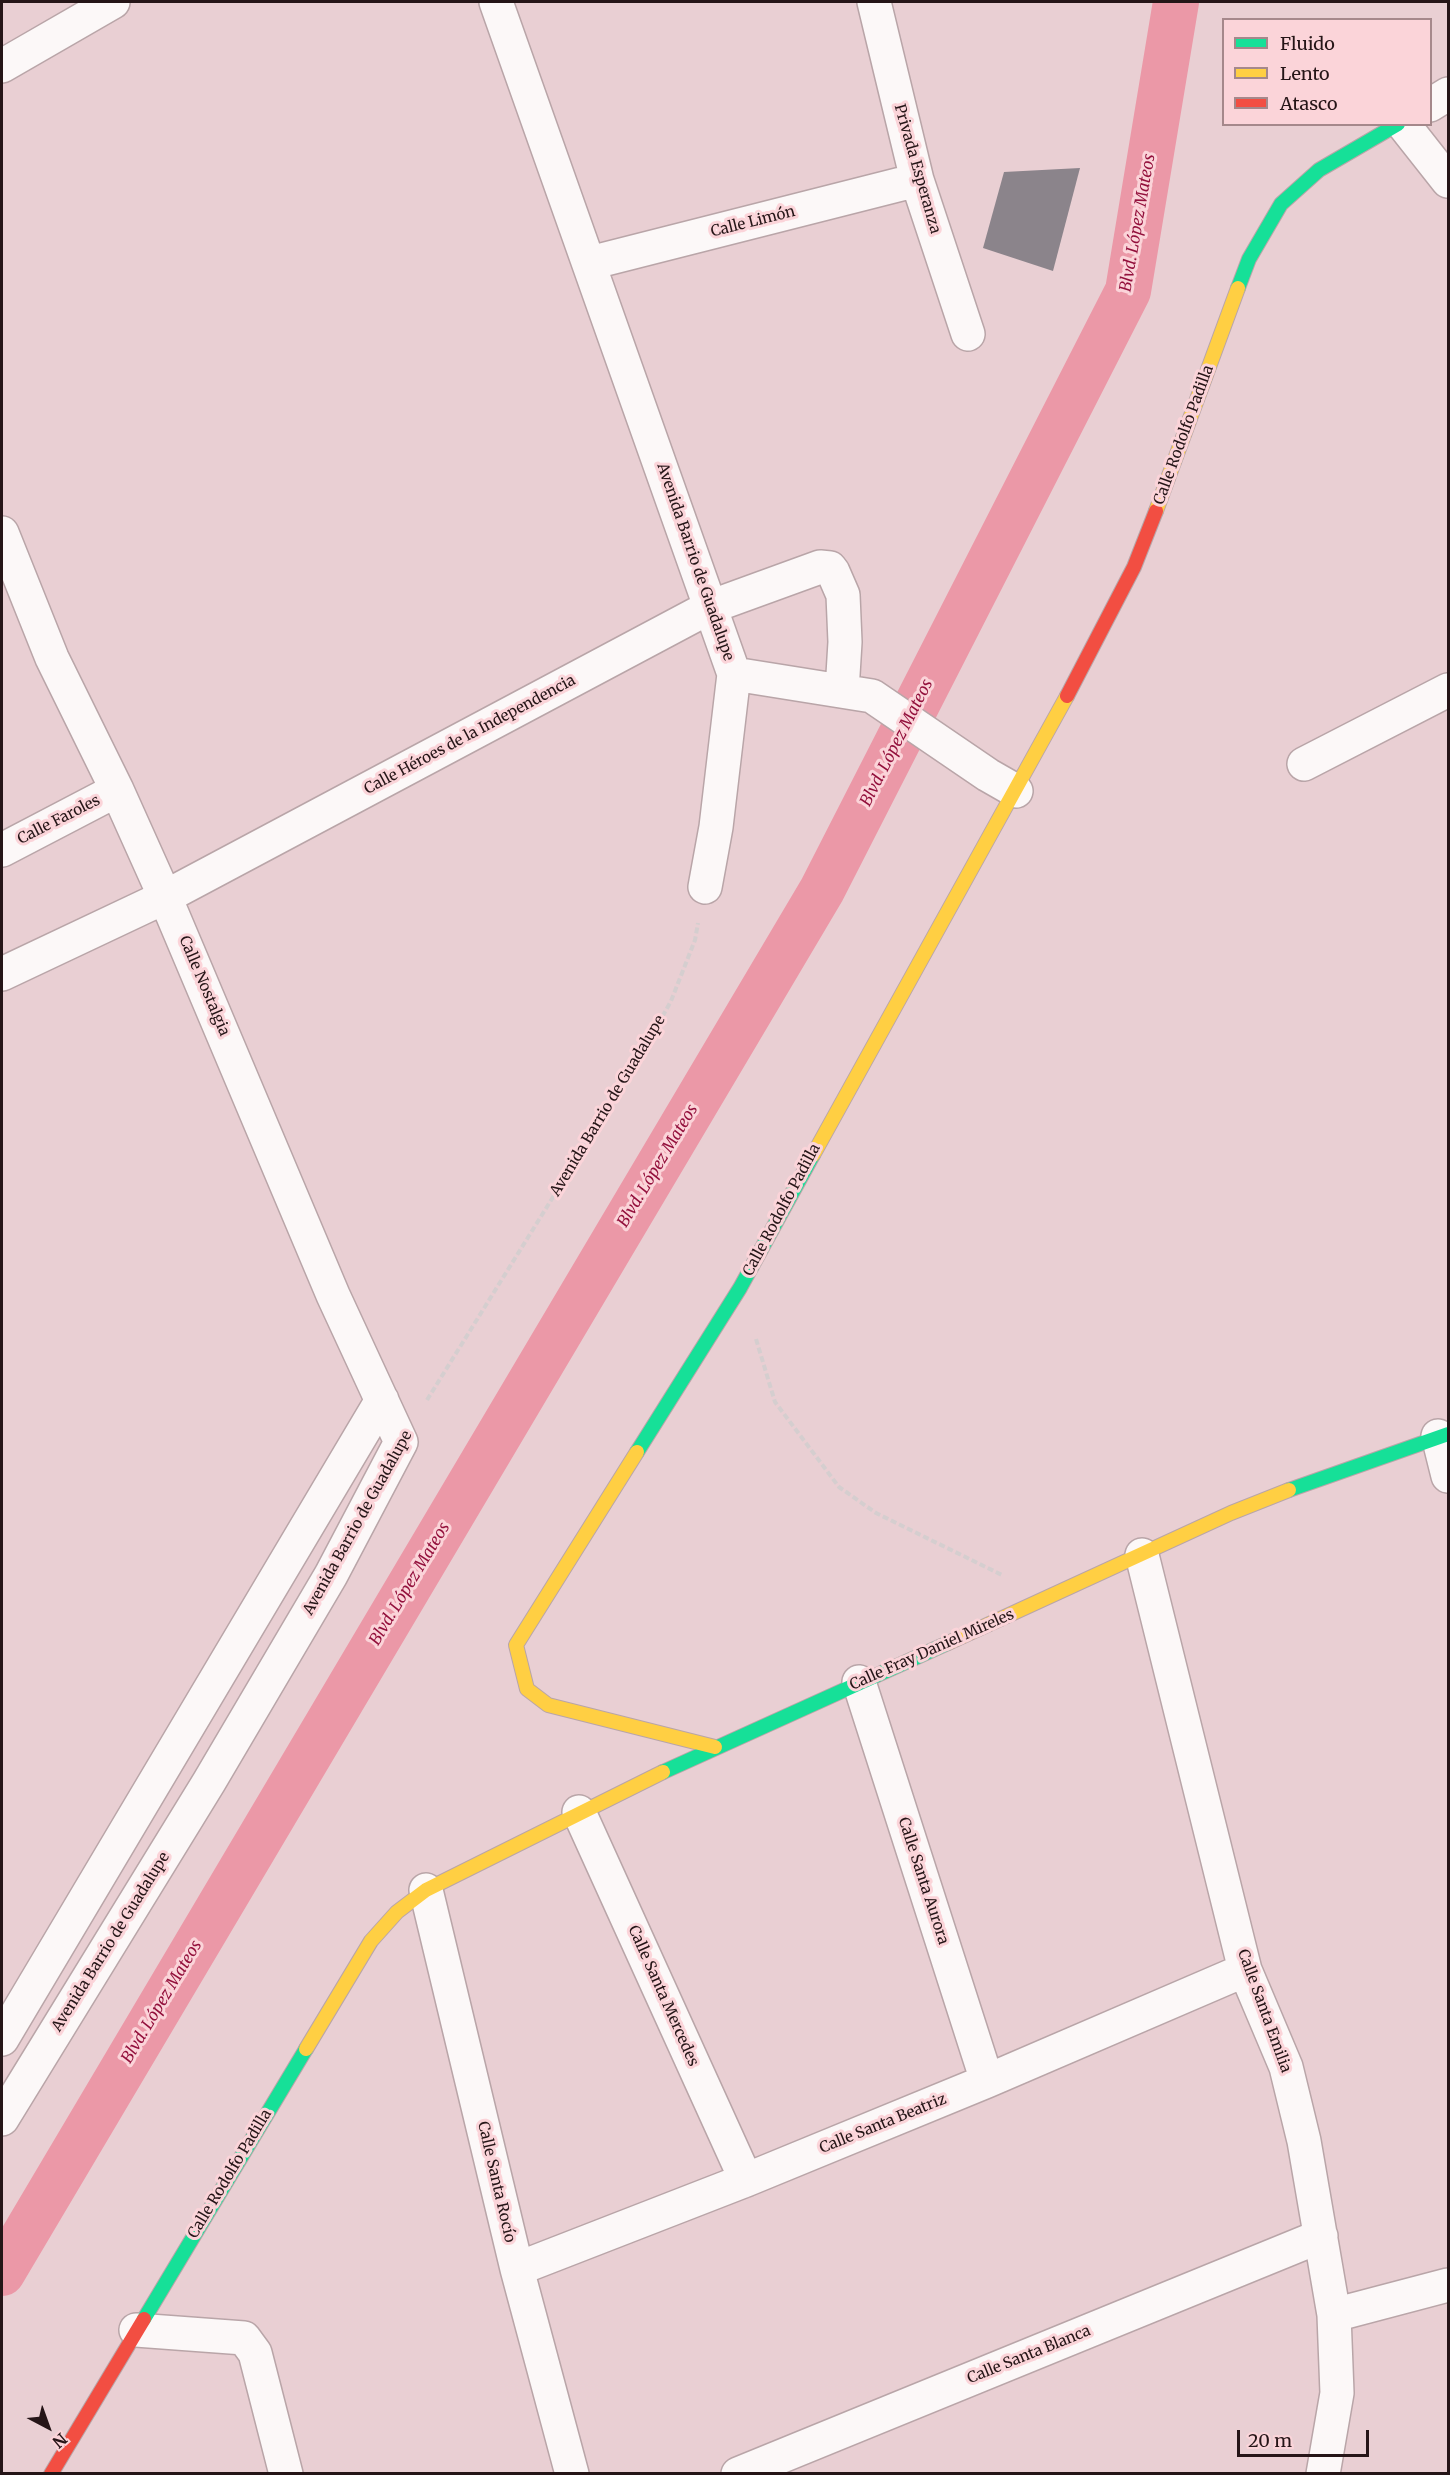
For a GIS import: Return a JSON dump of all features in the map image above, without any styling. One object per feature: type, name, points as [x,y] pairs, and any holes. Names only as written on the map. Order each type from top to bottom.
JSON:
[{"type":"street","points":[[2,66],[113,2]]},
{"type":"street","name":"Avenida Barrio de Guadalupe","points":[[496,2],[734,674],[716,827],[705,887]]},
{"type":"street","name":"Privada Esperanza","points":[[874,2],[917,180],[968,334]]},
{"type":"street","points":[[1432,104],[1449,94]]},
{"type":"street","name":"Calle Rodolfo Padilla","points":[[740,1288],[854,1078],[1002,783],[1134,567],[1181,447],[1249,259],[1281,204],[1319,170],[1396,126]]},
{"type":"street","points":[[1402,126],[1449,181]]},
{"type":"street","name":"Calle Limón","points":[[590,263],[917,180]]},
{"type":"street","name":"Calle Nostalgia","points":[[2,533],[52,658],[117,790],[165,897],[333,1295],[401,1442]]},
{"type":"street","name":"Calle Héroes de la Independencia","points":[[2,974],[165,897],[710,607],[810,570],[820,567],[830,568],[837,579],[843,595],[845,642],[857,694]]},
{"type":"street","points":[[734,674],[857,694],[1002,783]]},
{"type":"street","points":[[1304,764],[1449,690]]},
{"type":"street","name":"Calle Faroles","points":[[2,850],[117,790]]},
{"type":"street","points":[[715,1747],[548,1705],[527,1689],[516,1645],[740,1288]]},
{"type":"street","points":[[2,2039],[382,1400]]},
{"type":"street","points":[[1443,1435],[1449,1476]]},
{"type":"street","name":"Calle Fray Daniel Mireles","points":[[426,1890],[579,1812],[715,1747],[1048,1599],[1231,1513],[1305,1483],[1443,1435]]},
{"type":"street","name":"Avenida Barrio de Guadalupe","points":[[3,2114],[226,1753],[331,1575],[401,1442]]},
{"type":"street","name":"Calle Santa Emilia","points":[[1142,1555],[1245,1970],[1286,2067],[1304,2142],[1334,2315],[1337,2393],[1323,2474]]},
{"type":"street","name":"Calle Santa Aurora","points":[[859,1682],[987,2080]]},
{"type":"street","name":"Calle Santa Mercedes","points":[[579,1812],[746,2180]]},
{"type":"street","name":"Calle Rodolfo Padilla","points":[[51,2474],[370,1941],[397,1912],[426,1890]]},
{"type":"street","name":"Calle Santa Rocío","points":[[426,1890],[517,2269],[572,2474]]},
{"type":"street","name":"Calle Santa Beatriz","points":[[517,2269],[746,2180],[1245,1970]]},
{"type":"street","name":"Calle Santa Blanca","points":[[738,2474],[1321,2236]]},
{"type":"street","points":[[1334,2315],[1449,2285]]},
{"type":"street","points":[[136,2330],[244,2338],[255,2353],[286,2474]]},
{"type":"path","name":"Avenida Barrio de Guadalupe","points":[[401,1442],[640,1057],[670,1001],[695,940],[705,887]]},
{"type":"path","name":"Calle Rodolfo Padilla","points":[[740,1288],[774,1402],[839,1487],[876,1513],[975,1560],[1048,1599]]},
{"type":"building","points":[[1080,168],[1053,271],[983,248],[1004,172]]},
{"type":"waterway","name":"Blvd. López Mateos","points":[[2,2273],[822,890],[1128,291],[1176,2]]},
{"type":"traffic: fast","points":[[1238,288],[1249,259],[1281,204],[1319,170],[1395,126]]},
{"type":"traffic: fast","points":[[637,1452],[740,1288],[813,1155]]},
{"type":"traffic: fast","points":[[1289,1490],[1448,1434]]},
{"type":"traffic: fast","points":[[663,1772],[948,1643]]},
{"type":"traffic: fast","points":[[144,2319],[306,2049]]},
{"type":"traffic: slow","points":[[1156,511],[1238,288]]},
{"type":"traffic: slow","points":[[813,1155],[1067,696]]},
{"type":"traffic: slow","points":[[637,1452],[516,1645],[527,1689],[548,1705],[715,1747]]},
{"type":"traffic: slow","points":[[948,1643],[1231,1513],[1289,1490]]},
{"type":"traffic: slow","points":[[306,2049],[371,1941],[397,1912],[426,1890],[663,1772]]},
{"type":"traffic: jam","points":[[1067,696],[1134,567],[1156,511]]},
{"type":"traffic: jam","points":[[51,2474],[144,2319]]}]
